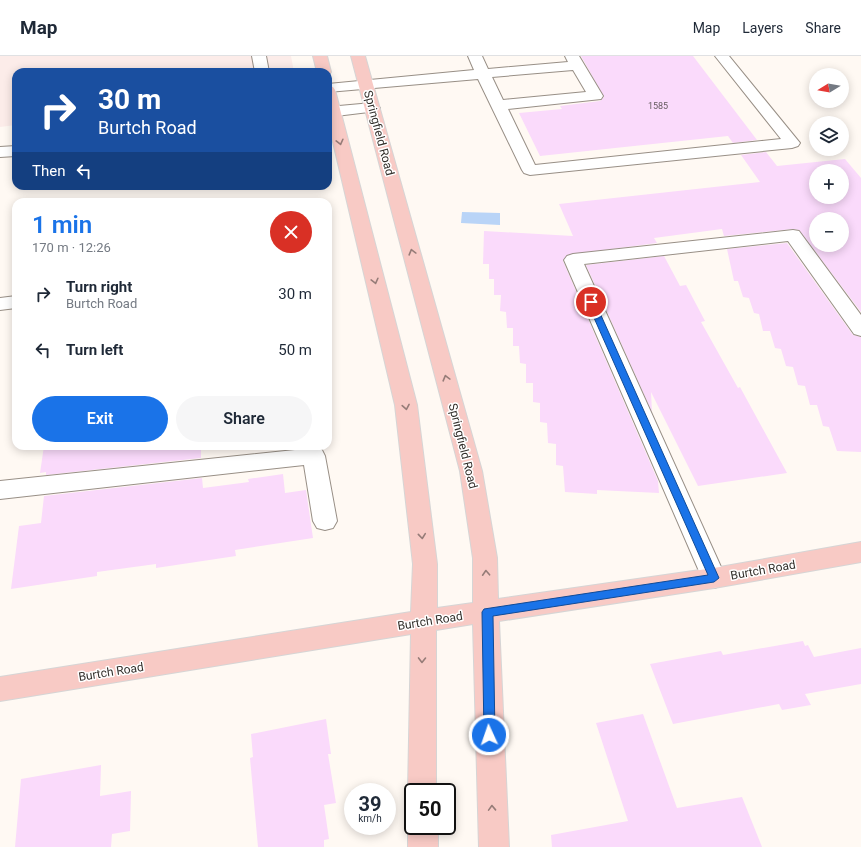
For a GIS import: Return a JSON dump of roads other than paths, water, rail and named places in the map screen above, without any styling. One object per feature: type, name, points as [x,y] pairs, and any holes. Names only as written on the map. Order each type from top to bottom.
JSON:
[{"type":"main road","points":[[320,56],[323,68]]},
{"type":"main road","name":"Springfield Road","points":[[358,56],[471,471],[485,558],[487,687],[494,847]]},
{"type":"main road","points":[[332,120],[406,405],[418,491],[425,564],[423,621],[422,783]]},
{"type":"main road","name":"Burtch Road","points":[[0,689],[423,621],[714,578],[861,552]]},
{"type":"main road","points":[[423,835],[423,847]]},
{"type":"lane","points":[[259,56],[261,68]]},
{"type":"lane","points":[[475,56],[530,170],[792,143],[722,56]]},
{"type":"lane","points":[[332,89],[483,74],[574,60],[596,96],[499,105]]},
{"type":"lane","points":[[332,112],[372,108]]},
{"type":"lane","points":[[0,152],[12,150]]},
{"type":"lane","points":[[714,578],[572,260],[793,236],[861,329]]},
{"type":"lane","points":[[0,304],[12,302]]},
{"type":"lane","points":[[0,490],[314,456],[325,521]]},
{"type":"water","points":[[462,212],[500,213],[500,225],[461,223]]}]
